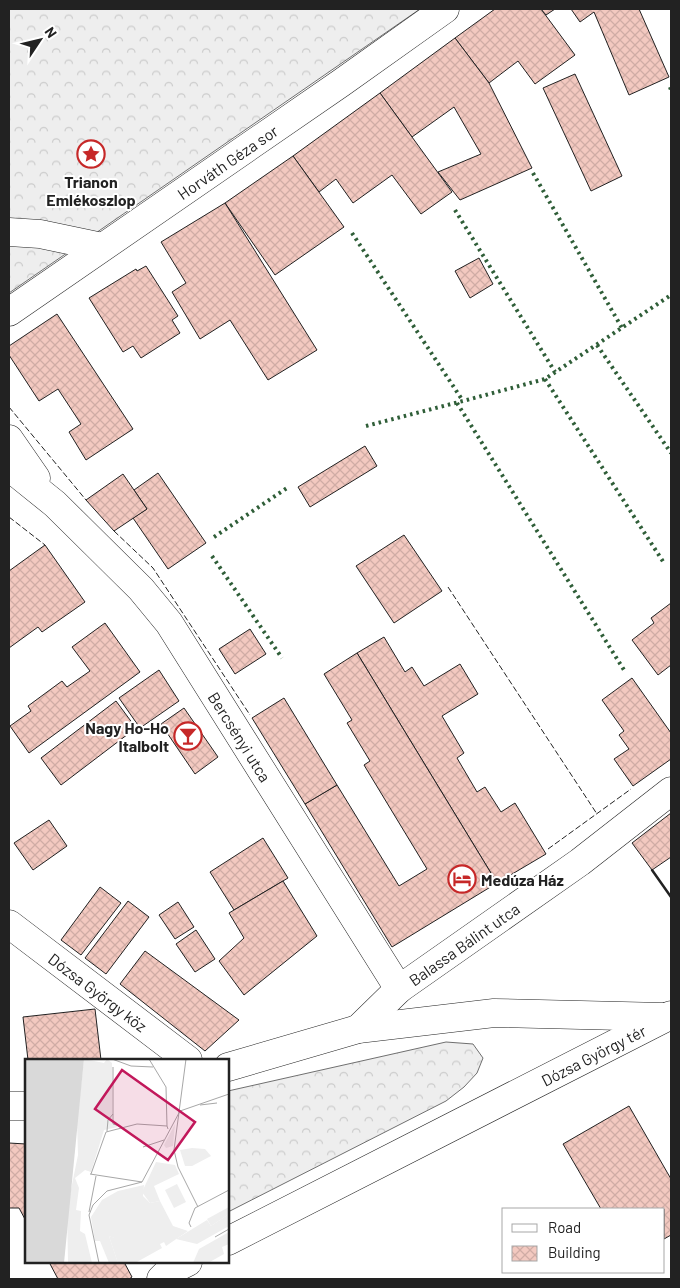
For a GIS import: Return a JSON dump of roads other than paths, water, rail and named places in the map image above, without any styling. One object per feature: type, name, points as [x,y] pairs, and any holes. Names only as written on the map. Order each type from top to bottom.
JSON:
[{"type":"street","name":"Horváth Géza sor","points":[[9,312],[445,9]]},
{"type":"street","points":[[9,232],[40,234],[102,247]]},
{"type":"street","points":[[9,439],[55,504]]},
{"type":"street","name":"Bercsényi utca","points":[[9,467],[55,504],[141,589],[169,623],[399,989]]},
{"type":"street","name":"Balassa Bálint utca","points":[[399,989],[580,862],[671,791]]},
{"type":"street","name":"Dózsa György köz","points":[[9,924],[187,1059]]},
{"type":"street","points":[[358,1029],[399,989]]},
{"type":"street","name":"Dózsa György tér","points":[[229,1067],[358,1029],[494,1013],[670,1017]]},
{"type":"street","name":"Dózsa György tér","points":[[229,1240],[670,1017]]},
{"type":"street","points":[[9,1106],[25,1106]]},
{"type":"place","name":"Trianon Emlékoszlop","points":[[91,154]]},
{"type":"place","name":"Nagy Ho-Ho Italbolt","points":[[188,736]]},
{"type":"place","name":"Medúza Ház","points":[[462,879]]}]
